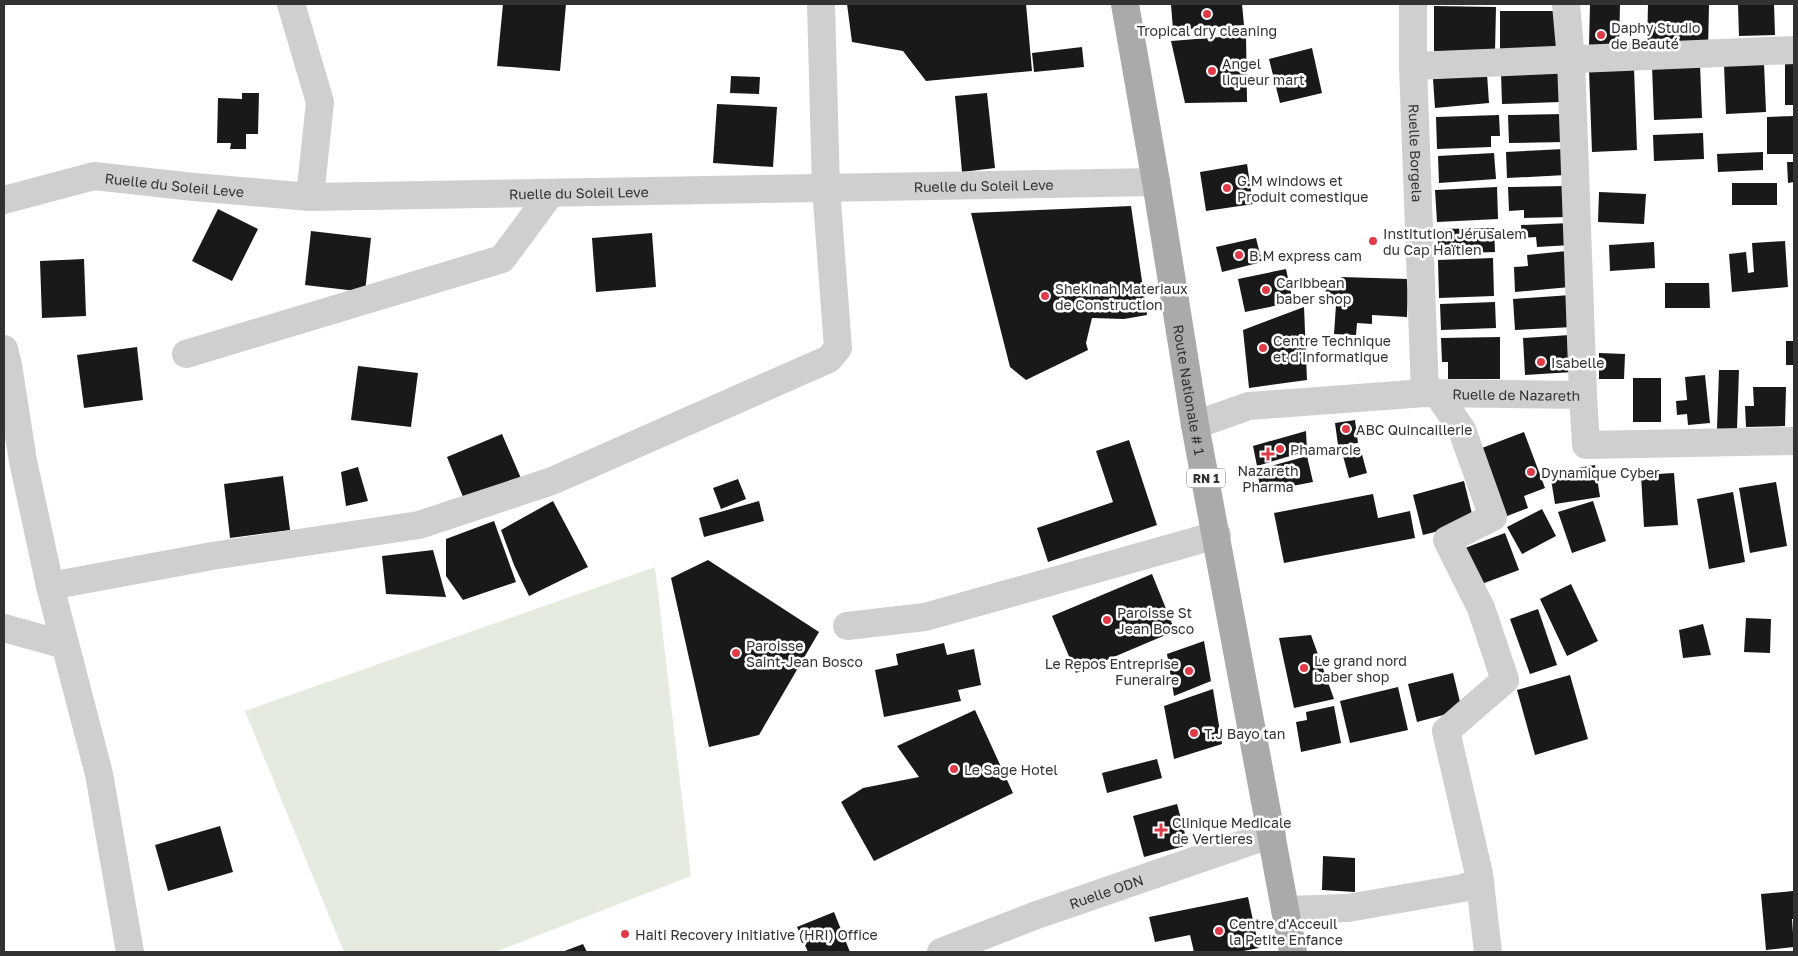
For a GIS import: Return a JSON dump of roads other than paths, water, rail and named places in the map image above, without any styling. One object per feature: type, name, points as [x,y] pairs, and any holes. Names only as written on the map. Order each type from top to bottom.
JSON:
[{"type":"main road","name":"Route Nationale # 1","points":[[1125,4],[1195,425],[1217,535],[1293,952]]},
{"type":"street","points":[[291,4],[320,102],[310,197]]},
{"type":"street","points":[[50,586],[212,556],[419,525],[552,481],[829,359],[838,348],[826,188],[821,4]]},
{"type":"street","name":"Ruelle Borgela","points":[[1412,4],[1413,66],[1431,393]]},
{"type":"street","points":[[1566,4],[1571,60],[1583,394]]},
{"type":"street","points":[[1413,66],[1794,50]]},
{"type":"street","name":"Ruelle du Soleil Leve","points":[[4,200],[94,176],[310,197],[1156,182]]},
{"type":"street","points":[[186,354],[502,259],[550,193]]},
{"type":"street","points":[[4,349],[23,461],[50,586],[99,774],[130,952]]},
{"type":"street","points":[[1431,393],[1462,430],[1493,517],[1447,540],[1481,608],[1505,680],[1446,731],[1480,881],[1488,952]]},
{"type":"street","name":"Ruelle de Nazareth","points":[[1195,425],[1249,406],[1431,393],[1583,394],[1586,445],[1794,441]]},
{"type":"street","points":[[848,626],[925,616],[1217,535]]},
{"type":"street","points":[[4,628],[65,645]]},
{"type":"street","name":"Ruelle ODN","points":[[942,952],[1034,916],[1272,834]]},
{"type":"street","points":[[1285,910],[1348,908],[1463,888],[1480,881]]},
{"type":"place","name":"Tropical dry cleaning","points":[[1207,14]]},
{"type":"place","name":"Daphy Studio de Beauté","points":[[1601,35]]},
{"type":"place","name":"Angel liqueur mart","points":[[1212,71]]},
{"type":"place","name":"G.M windows et Produit comestique","points":[[1227,188]]},
{"type":"place","name":"Institution Jérusalem du Cap Haïtien","points":[[1373,241]]},
{"type":"place","name":"B.M express cam","points":[[1239,255]]},
{"type":"place","name":"Caribbean baber shop","points":[[1266,290]]},
{"type":"place","name":"Shekinah Materiaux de Construction","points":[[1045,296]]},
{"type":"place","name":"Centre Technique et d'Informatique","points":[[1263,348]]},
{"type":"place","name":"Isabelle","points":[[1541,362]]},
{"type":"place","name":"ABC Quincaillerie","points":[[1346,429]]},
{"type":"place","name":"Phamarcie","points":[[1280,449]]},
{"type":"place","name":"Nazareth Pharma","points":[[1268,454]]},
{"type":"place","name":"Dynamique Cyber","points":[[1531,472]]},
{"type":"place","name":"Paroisse St Jean Bosco","points":[[1107,620]]},
{"type":"place","name":"Paroisse Saint-Jean Bosco","points":[[736,653]]},
{"type":"place","name":"Le grand nord baber shop","points":[[1304,668]]},
{"type":"place","name":"Le Repos Entreprise Funeraire","points":[[1189,671]]},
{"type":"place","name":"T.J Bayo tan","points":[[1194,733]]},
{"type":"place","name":"Le Sage Hotel","points":[[954,769]]},
{"type":"place","name":"Clinique Medicale de Vertieres","points":[[1161,830]]},
{"type":"place","name":"Centre d'Acceuil la Petite Enfance","points":[[1219,931]]},
{"type":"place","name":"Haiti Recovery Initiative (HRI) Office","points":[[625,934]]}]
